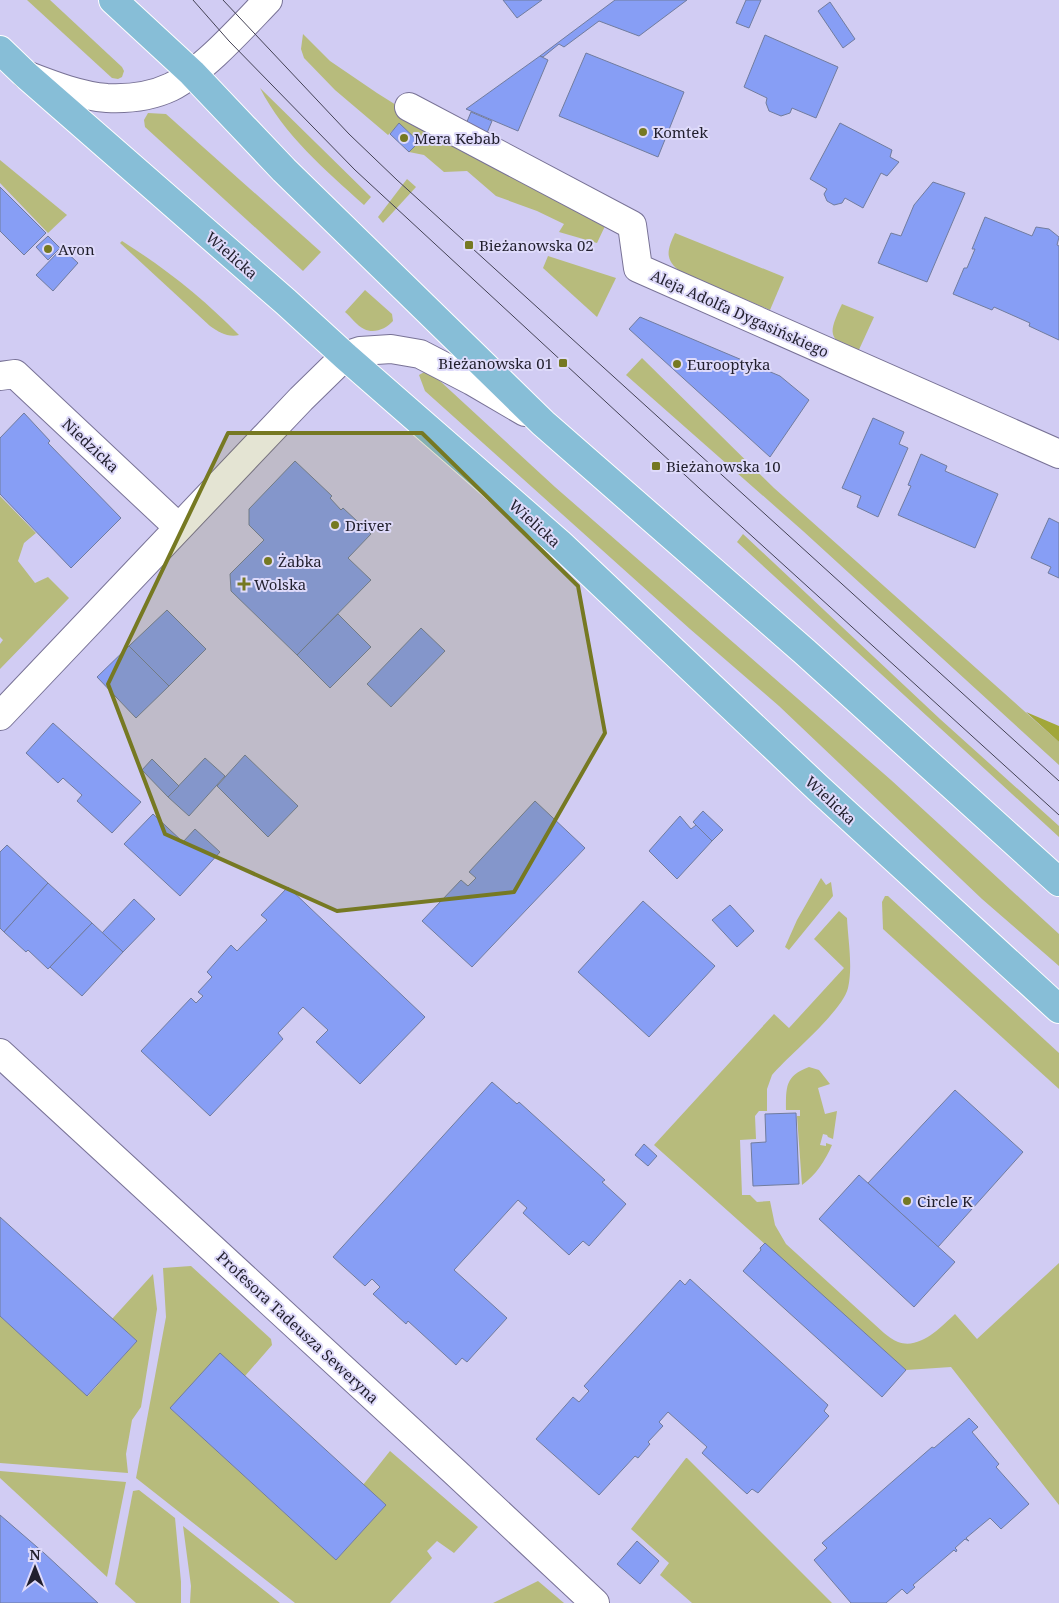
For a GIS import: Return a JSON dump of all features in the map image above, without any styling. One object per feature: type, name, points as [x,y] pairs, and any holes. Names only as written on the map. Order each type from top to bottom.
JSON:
[{"type":"main road","points":[[114,0],[192,73],[284,170],[543,423],[805,652],[1059,882]]},
{"type":"main road","name":"Wielicka","points":[[0,50],[26,75],[559,543],[811,782],[1059,1009]]},
{"type":"street","points":[[26,75],[63,88],[106,98],[145,95],[170,87],[192,73],[268,0]]},
{"type":"street","name":"Aleja Adolfa Dygasińskiego","points":[[409,107],[632,225],[638,268],[1059,454]]},
{"type":"street","points":[[0,716],[178,527],[345,356],[360,351],[391,349],[420,354],[472,381],[543,423]]},
{"type":"street","name":"Niedzicka","points":[[0,376],[15,374],[178,527]]},
{"type":"street","name":"Profesora Tadeusza Seweryna","points":[[0,1053],[456,1472],[595,1603]]},
{"type":"highlighted area","points":[[228,433],[422,433],[578,586],[605,733],[514,892],[337,911],[165,834],[108,684]]},
{"type":"green space","points":[[27,0],[50,0],[122,67],[124,71],[122,77],[118,79],[112,78]]},
{"type":"green space","points":[[303,34],[330,61],[420,120],[606,224],[597,243],[559,232],[564,224],[537,211],[496,196],[467,171],[444,172],[424,155],[409,152],[419,142],[399,124],[388,135],[335,90],[304,58],[301,49]]},
{"type":"green space","points":[[260,88],[371,197],[364,205],[306,151],[281,121]]},
{"type":"green space","points":[[148,113],[166,114],[321,252],[303,271],[145,127],[144,120]]},
{"type":"green space","points":[[0,160],[67,215],[48,233],[0,183]]},
{"type":"green space","points":[[407,179],[416,187],[383,223],[378,217]]},
{"type":"green space","points":[[675,233],[784,277],[770,310],[681,272],[676,268],[669,254],[670,245]]},
{"type":"green space","points":[[122,241],[184,285],[239,335],[228,335],[210,326],[120,243]]},
{"type":"green space","points":[[548,256],[616,278],[597,317],[543,268]]},
{"type":"green space","points":[[365,290],[392,314],[393,321],[376,331],[361,328],[345,312]]},
{"type":"green space","points":[[842,304],[874,317],[857,354],[840,344],[833,334],[834,322]]},
{"type":"green space","points":[[642,358],[774,488],[1059,742],[1059,765],[803,531],[626,375]]},
{"type":"green space","points":[[426,371],[440,381],[555,487],[891,780],[1059,934],[1059,966],[982,899],[779,706],[690,629],[425,391],[419,375]]},
{"type":"green space","points":[[0,496],[36,533],[24,543],[18,561],[35,583],[48,577],[69,598],[0,669],[0,644],[3,640],[0,637]]},
{"type":"green space","points":[[743,534],[940,719],[1059,826],[1059,837],[737,542]]},
{"type":"green space","points":[[821,878],[826,885],[831,882],[833,896],[789,950],[785,947],[797,920]]},
{"type":"green space","points":[[885,896],[888,896],[1059,1053],[1059,1089],[883,929],[882,902]]},
{"type":"green space","points":[[839,911],[847,918],[850,962],[848,988],[844,998],[826,1021],[772,1075],[767,1089],[767,1111],[759,1111],[755,1116],[756,1139],[740,1140],[742,1195],[750,1195],[757,1202],[770,1201],[775,1225],[786,1244],[884,1333],[898,1342],[906,1344],[914,1343],[929,1336],[955,1314],[977,1339],[1059,1263],[1059,1505],[951,1367],[906,1370],[654,1145],[774,1014],[789,1028],[844,968],[814,939]]},
{"type":"green space","points":[[809,1067],[819,1070],[830,1084],[818,1088],[825,1114],[837,1111],[833,1139],[823,1134],[820,1145],[826,1146],[826,1143],[832,1145],[816,1172],[802,1185],[797,1116],[800,1116],[800,1110],[786,1110],[786,1095],[791,1078],[801,1070]]},
{"type":"green space","points":[[191,1266],[271,1339],[272,1345],[245,1376],[170,1408],[336,1560],[386,1505],[363,1485],[390,1451],[478,1527],[454,1553],[437,1541],[427,1551],[432,1558],[390,1603],[295,1603],[136,1478],[166,1317],[163,1268]]},
{"type":"green space","points":[[153,1274],[157,1309],[141,1407],[132,1420],[126,1454],[128,1473],[0,1463],[0,1316],[88,1396],[137,1341],[112,1319]]},
{"type":"green space","points":[[686,1458],[832,1603],[692,1603],[660,1575],[669,1563],[631,1529]]},
{"type":"green space","points":[[0,1471],[126,1482],[107,1577],[0,1478]]},
{"type":"green space","points":[[139,1490],[175,1518],[181,1603],[136,1603],[115,1584],[133,1491]]},
{"type":"green space","points":[[183,1526],[280,1603],[190,1603],[191,1586]]},
{"type":"green space","points":[[538,1581],[564,1603],[493,1603]]},
{"type":"shaded area","points":[[1026,712],[1059,726],[1059,742]]},
{"type":"building","points":[[503,0],[542,0],[517,18]]},
{"type":"building","points":[[615,0],[687,0],[639,36],[599,21],[564,47],[559,44],[543,57],[540,56]]},
{"type":"building","points":[[746,0],[761,0],[749,28],[736,23]]},
{"type":"building","points":[[830,2],[855,39],[843,48],[818,11]]},
{"type":"building","points":[[765,35],[838,67],[816,118],[792,108],[790,113],[781,116],[769,111],[766,103],[767,98],[744,87]]},
{"type":"building","points":[[586,53],[684,92],[658,157],[559,116]]},
{"type":"building","points":[[540,56],[548,60],[518,131],[466,109]]},
{"type":"building","points":[[471,112],[492,121],[487,133],[466,124]]},
{"type":"building","name":"Mera Kebab","points":[[399,123],[419,142],[409,152],[390,134]]},
{"type":"building","points":[[840,123],[892,150],[890,157],[899,162],[887,176],[881,173],[863,208],[845,198],[842,203],[834,205],[827,201],[824,194],[827,189],[810,179]]},
{"type":"building","points":[[933,182],[965,193],[927,282],[878,263],[891,233],[901,236],[914,205]]},
{"type":"building","points":[[0,187],[46,233],[24,255],[0,231]]},
{"type":"building","points":[[985,217],[1032,236],[1036,227],[1049,229],[1059,237],[1057,245],[1059,246],[1059,340],[1029,326],[1030,323],[994,307],[992,310],[953,294],[964,268],[967,268],[975,249],[972,249]]},
{"type":"building","points":[[48,236],[60,248],[48,260],[36,247]]},
{"type":"building","points":[[62,248],[78,263],[53,291],[36,275]]},
{"type":"building","points":[[640,317],[780,376],[809,400],[770,457],[629,329]]},
{"type":"building","points":[[24,413],[50,441],[48,443],[121,518],[71,568],[0,494],[0,438]]},
{"type":"building","points":[[873,418],[904,432],[899,444],[908,448],[878,517],[857,507],[861,496],[842,488]]},
{"type":"building","points":[[921,454],[947,466],[945,471],[998,494],[975,548],[898,515],[911,486],[908,485]]},
{"type":"building","points":[[295,461],[332,496],[330,498],[341,510],[343,508],[371,534],[348,558],[371,580],[297,655],[231,591],[230,574],[264,540],[249,525],[249,509]]},
{"type":"building","points":[[1049,518],[1059,523],[1059,578],[1048,573],[1051,567],[1031,558]]},
{"type":"building","points":[[167,610],[206,649],[169,686],[129,646]]},
{"type":"building","points":[[338,614],[371,647],[330,688],[297,655]]},
{"type":"building","points":[[421,628],[445,651],[391,707],[367,684]]},
{"type":"building","points":[[129,646],[169,686],[136,718],[97,677]]},
{"type":"building","points":[[53,723],[141,802],[112,833],[77,801],[82,795],[63,778],[58,783],[26,753]]},
{"type":"building","points":[[245,755],[298,806],[268,837],[217,786]]},
{"type":"building","points":[[205,758],[225,776],[189,816],[168,797]]},
{"type":"building","points":[[152,759],[179,786],[168,797],[142,770]]},
{"type":"building","points":[[535,801],[585,848],[472,967],[422,921],[461,880],[468,886],[476,878],[469,872]]},
{"type":"building","points":[[703,811],[723,830],[712,841],[693,822]]},
{"type":"building","points":[[153,814],[183,842],[195,829],[220,852],[180,896],[124,844]]},
{"type":"building","points":[[680,816],[691,829],[696,825],[712,841],[677,879],[649,851]]},
{"type":"building","points":[[7,845],[48,883],[4,932],[0,928],[0,852]]},
{"type":"building","points":[[48,883],[92,923],[48,969],[28,950],[26,952],[4,932]]},
{"type":"building","points":[[288,887],[425,1017],[360,1084],[316,1042],[328,1030],[303,1007],[278,1033],[283,1039],[210,1116],[141,1051],[191,998],[196,1003],[203,996],[198,992],[212,977],[207,972],[231,945],[237,951],[267,920],[261,915]]},
{"type":"building","points":[[134,899],[155,919],[123,952],[102,933]]},
{"type":"building","points":[[643,901],[715,966],[649,1037],[578,972]]},
{"type":"building","points":[[730,905],[754,931],[737,947],[712,920]]},
{"type":"building","points":[[92,923],[123,952],[82,996],[50,967]]},
{"type":"building","points":[[492,1082],[517,1104],[519,1102],[605,1180],[602,1182],[626,1204],[589,1246],[583,1241],[569,1255],[523,1213],[527,1208],[518,1200],[454,1270],[507,1318],[467,1362],[462,1358],[456,1365],[408,1321],[406,1324],[373,1294],[380,1287],[372,1279],[365,1286],[333,1257]]},
{"type":"building","points":[[955,1090],[1023,1152],[938,1247],[868,1183]]},
{"type":"building","points":[[796,1113],[799,1184],[753,1186],[751,1143],[766,1142],[765,1114]]},
{"type":"building","points":[[644,1144],[657,1156],[648,1166],[635,1155]]},
{"type":"building","points":[[859,1175],[955,1262],[914,1307],[819,1219]]},
{"type":"building","points":[[0,1217],[137,1341],[87,1396],[0,1316]]},
{"type":"building","points":[[765,1243],[906,1370],[882,1397],[743,1271]]},
{"type":"building","points":[[690,1279],[828,1405],[824,1411],[829,1416],[758,1493],[752,1489],[747,1494],[702,1453],[707,1447],[668,1412],[659,1422],[663,1426],[648,1442],[650,1444],[638,1458],[635,1456],[599,1495],[536,1439],[573,1397],[579,1402],[589,1391],[584,1386],[680,1280],[685,1285]]},
{"type":"building","points":[[220,1353],[386,1505],[336,1560],[170,1408]]},
{"type":"building","points":[[969,1418],[978,1427],[972,1432],[999,1464],[996,1467],[1029,1504],[1001,1529],[990,1518],[966,1538],[969,1541],[965,1539],[955,1548],[956,1552],[954,1550],[913,1585],[915,1587],[907,1594],[902,1589],[886,1603],[851,1603],[814,1560],[827,1548],[822,1543],[932,1447],[934,1448]]},
{"type":"building","points":[[0,1515],[44,1553],[98,1603],[0,1603]]},
{"type":"building","points":[[637,1541],[659,1561],[640,1584],[617,1564]]},
{"type":"tram line","points":[[193,0],[229,41],[355,170],[699,488],[1059,815]]},
{"type":"tram line","points":[[223,0],[349,134],[397,180],[1059,781]]},
{"type":"place","name":"Komtek","points":[[643,132]]},
{"type":"place","name":"Mera Kebab","points":[[404,138]]},
{"type":"place","name":"Bieżanowska 02","points":[[469,245]]},
{"type":"place","name":"Avon","points":[[48,249]]},
{"type":"place","name":"Bieżanowska 01","points":[[563,363]]},
{"type":"place","name":"Eurooptyka","points":[[677,364]]},
{"type":"place","name":"Bieżanowska 10","points":[[656,466]]},
{"type":"place","name":"Driver","points":[[335,525]]},
{"type":"place","name":"Żabka","points":[[268,561]]},
{"type":"place","name":"Wolska","points":[[244,584]]},
{"type":"place","name":"Circle K","points":[[907,1201]]}]
